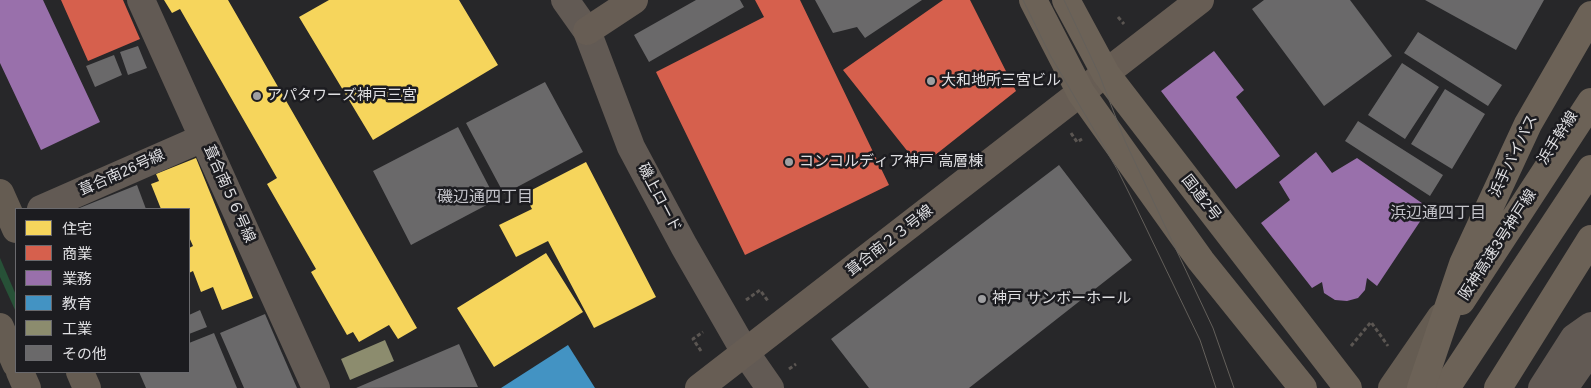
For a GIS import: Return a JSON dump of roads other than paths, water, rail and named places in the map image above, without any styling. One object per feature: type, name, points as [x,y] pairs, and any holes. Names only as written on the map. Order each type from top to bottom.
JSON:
[{"type":"highway","points":[[1033,0],[1081,94],[1201,261],[1303,388]]},
{"type":"highway","name":"国道2号","points":[[1066,0],[1106,74],[1340,378]]},
{"type":"highway","name":"浜手バイパス","points":[[1406,383],[1528,124],[1591,15]]},
{"type":"highway","name":"阪神高速3号神戸線","points":[[1406,383],[1591,102]]},
{"type":"highway","points":[[1446,388],[1591,169]]},
{"type":"highway","points":[[1498,388],[1591,239]]},
{"type":"main road","name":"浜手幹線","points":[[1406,383],[1591,87]]},
{"type":"main road","points":[[1453,388],[1591,177]]},
{"type":"main road","points":[[0,193],[15,224]]},
{"type":"main road","points":[[0,327],[15,362]]},
{"type":"main road","points":[[20,373],[27,388]]},
{"type":"main road","points":[[80,373],[87,388]]},
{"type":"street","name":"葺合南５６号線","points":[[141,0],[316,388]]},
{"type":"street","name":"磯上ロード","points":[[565,0],[587,31],[631,147],[684,246],[746,352],[770,388]]},
{"type":"street","points":[[587,31],[634,0]]},
{"type":"street","name":"葺合南２３号線","points":[[699,388],[1200,0]]},
{"type":"street","name":"葺合南26号線","points":[[43,208],[203,138]]},
{"type":"street","points":[[1542,388],[1574,338],[1591,326]]},
{"type":"street","points":[[1564,388],[1587,355],[1591,353]]},
{"type":"tram line","points":[[1023,0],[1050,55],[1117,169],[1135,205],[1200,340],[1216,388]]},
{"type":"tram line","points":[[1064,0],[1099,74],[1125,141],[1213,328],[1234,388]]},
{"type":"place","name":"大和地所三宮ビル","points":[[931,81]]},
{"type":"place","name":"アパタワーズ神戸三宮","points":[[257,96]]},
{"type":"place","name":"コンコルディア神戸 高層棟","points":[[789,162]]},
{"type":"place","name":"神戸 サンボーホール","points":[[982,299]]},
{"type":"district","name":"磯辺通四丁目","points":[[485,198]]},
{"type":"district","name":"浜辺通四丁目","points":[[1438,214]]}]
